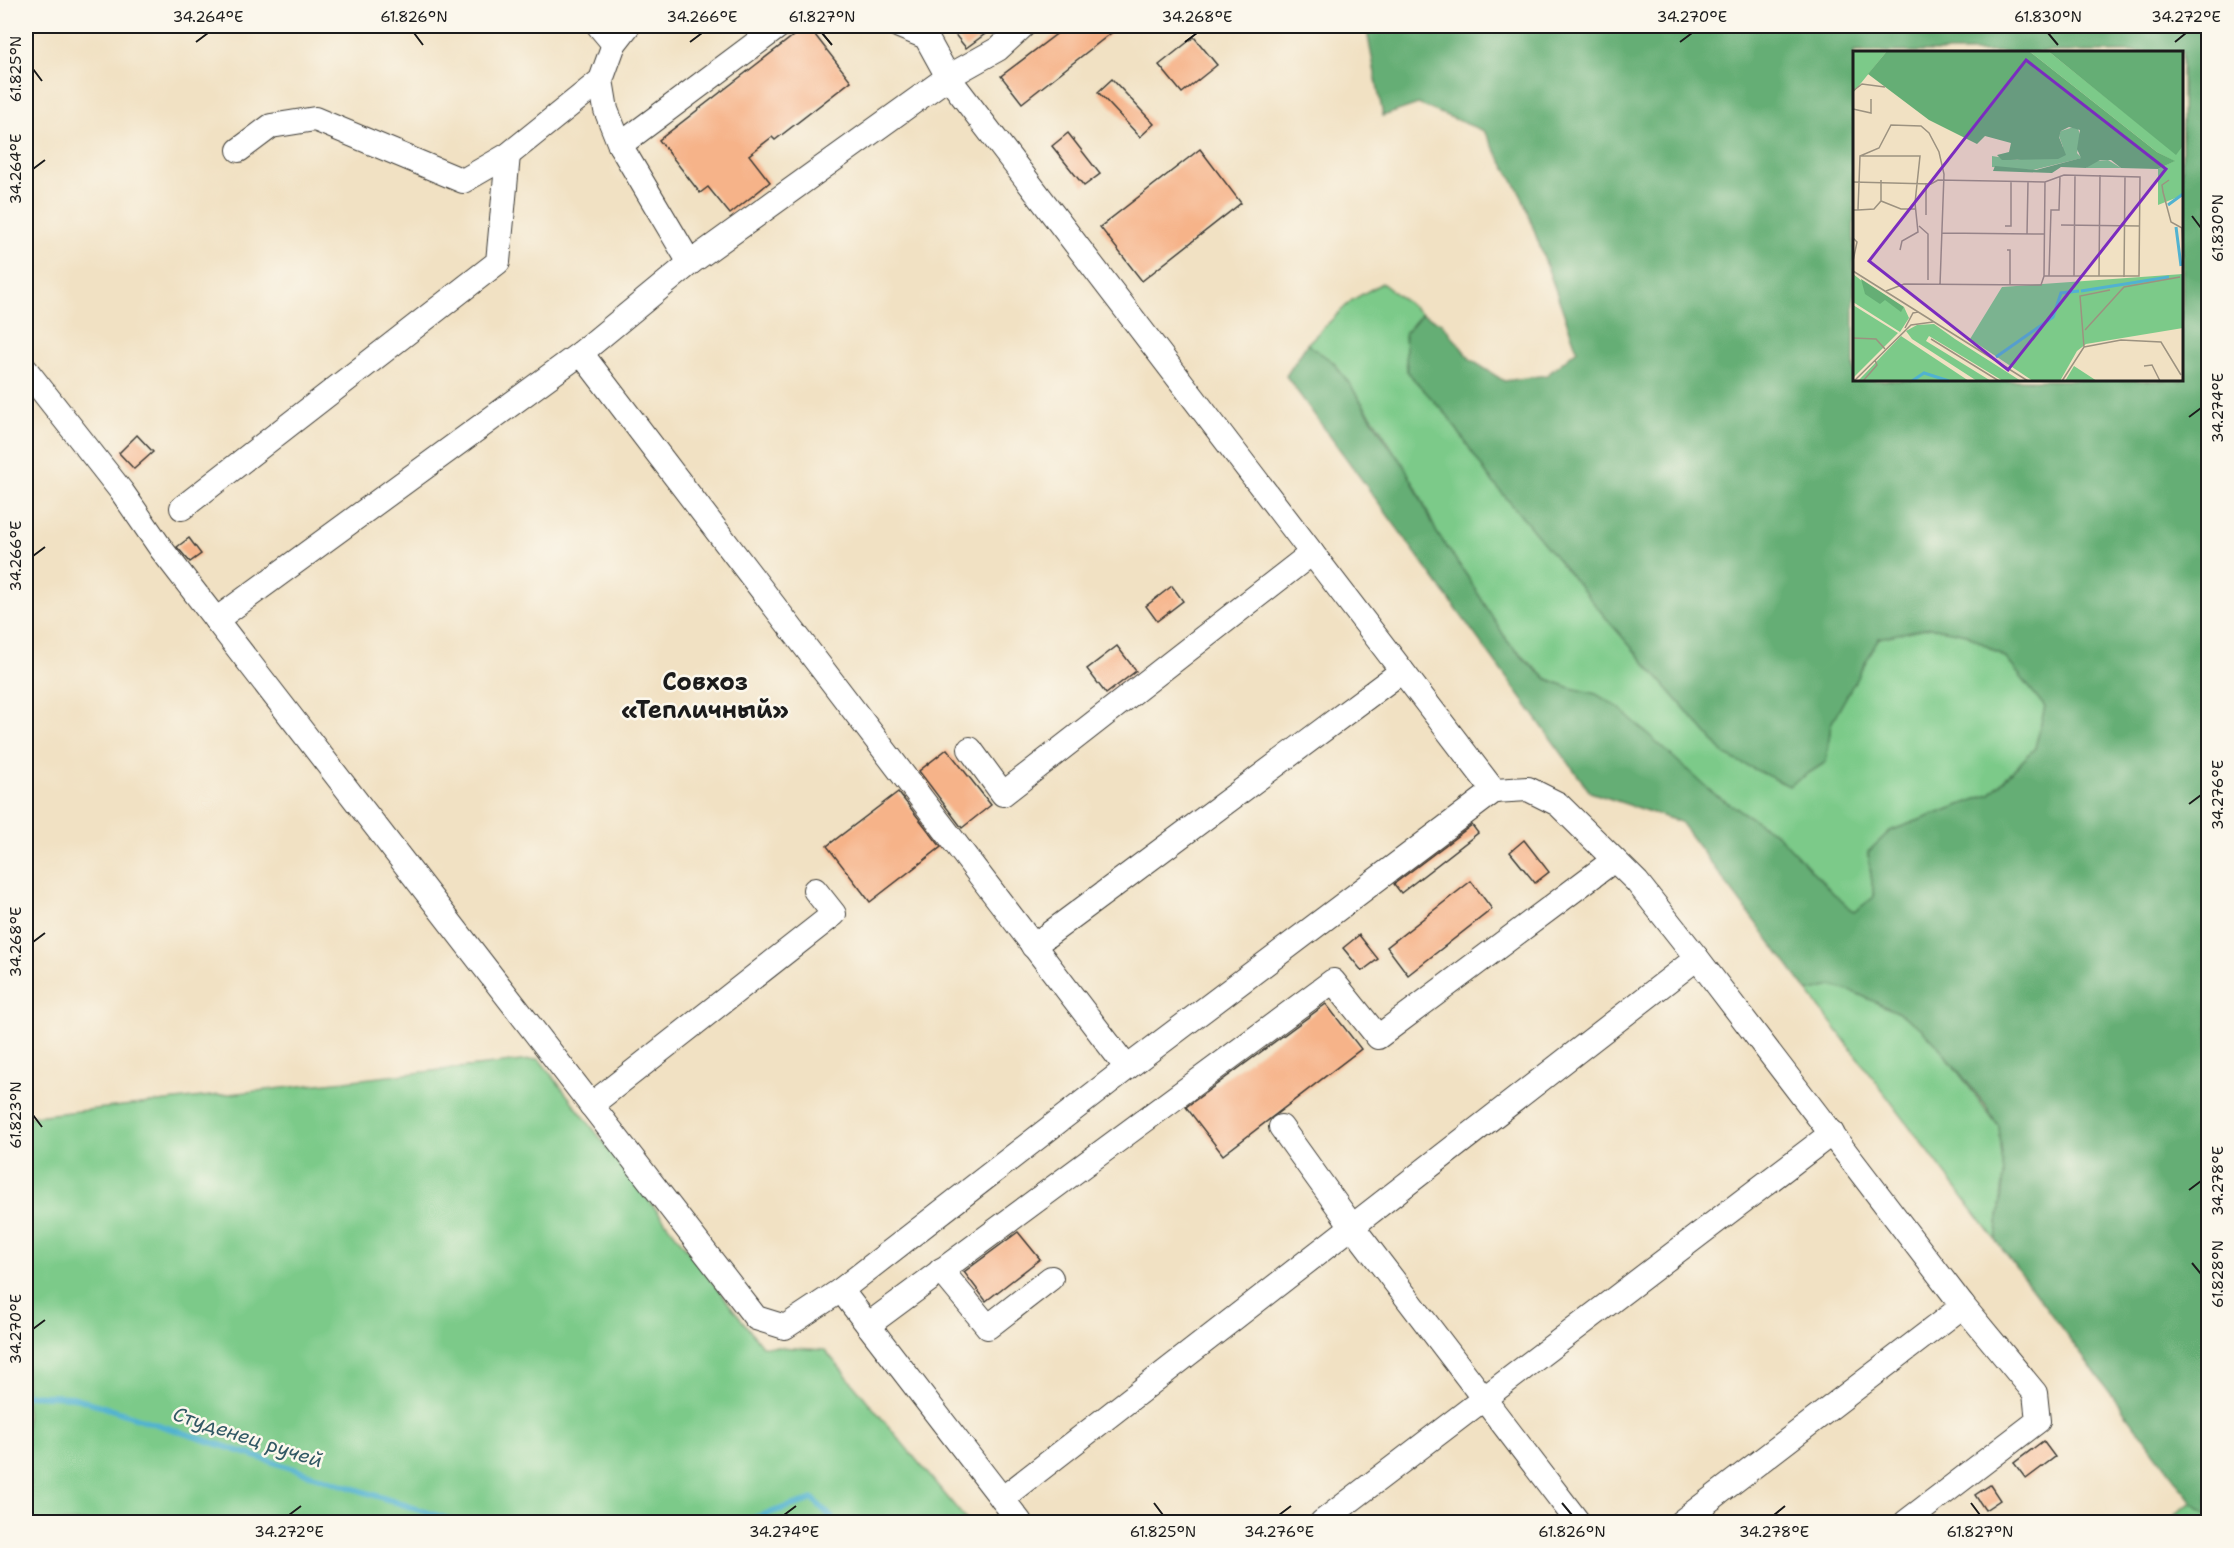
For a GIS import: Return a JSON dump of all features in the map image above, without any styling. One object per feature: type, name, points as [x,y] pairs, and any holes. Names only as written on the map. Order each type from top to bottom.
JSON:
[{"type":"lane","points":[[620,145],[779,26]]},
{"type":"lane","points":[[899,26],[926,37],[948,77],[1494,791]]},
{"type":"lane","points":[[216,620],[581,353],[690,263],[948,77],[998,49],[1023,26]]},
{"type":"lane","points":[[614,32],[601,80],[606,110],[620,145],[690,263]]},
{"type":"lane","points":[[240,150],[271,126],[315,119],[463,181],[507,155],[601,80]]},
{"type":"lane","points":[[182,508],[498,262],[507,155]]},
{"type":"lane","points":[[581,353],[1127,1068]]},
{"type":"lane","points":[[26,370],[122,492],[162,550],[756,1318],[785,1327],[841,1290],[1127,1068],[1494,791],[1528,789],[1558,804],[1637,882],[1964,1306],[2035,1393],[2038,1421],[1906,1522]]},
{"type":"lane","points":[[970,749],[1003,794],[1312,553]]},
{"type":"lane","points":[[1033,946],[1402,671]]},
{"type":"lane","points":[[868,1325],[1333,981],[1378,1037],[1614,860]]},
{"type":"lane","points":[[591,1105],[834,914],[814,890]]},
{"type":"lane","points":[[1002,1499],[1697,958]]},
{"type":"lane","points":[[1281,1127],[1352,1226],[1578,1522]]},
{"type":"lane","points":[[1322,1522],[1832,1133]]},
{"type":"lane","points":[[941,1270],[988,1327],[1051,1278]]},
{"type":"lane","points":[[841,1290],[1020,1522]]},
{"type":"lane","points":[[1681,1522],[1964,1306]]},
{"type":"green space","points":[[1366,26],[2208,26],[2208,1514],[2192,1502],[1996,1241],[2004,1175],[1999,1127],[1986,1106],[1940,1048],[1921,1028],[1901,1014],[1856,993],[1832,986],[1808,992],[1680,822],[1590,792],[1286,376],[1307,344],[1333,362],[1404,465],[1437,533],[1508,642],[1527,662],[1547,679],[1596,694],[1618,707],[1714,794],[1778,835],[1854,912],[1874,897],[1868,852],[1890,831],[1990,794],[2035,748],[2045,707],[2005,657],[1967,634],[1930,627],[1879,638],[1831,724],[1826,762],[1789,786],[1725,755],[1612,625],[1488,476],[1448,416],[1407,372],[1405,333],[1422,314],[1442,323],[1471,360],[1504,381],[1547,375],[1577,350],[1521,194],[1484,131],[1418,104],[1383,116]]},
{"type":"green space","points":[[1382,283],[1422,314],[1405,333],[1407,372],[1448,416],[1488,476],[1612,625],[1725,755],[1789,786],[1826,762],[1831,724],[1879,637],[1930,627],[1967,634],[2005,657],[2045,707],[2035,748],[1990,794],[1890,831],[1868,852],[1874,897],[1854,912],[1778,835],[1714,794],[1596,694],[1547,679],[1508,642],[1437,533],[1416,487],[1377,424],[1333,362],[1307,344],[1352,300]]},
{"type":"green space","points":[[1832,986],[1856,993],[1901,1014],[1921,1028],[1940,1048],[1999,1127],[2004,1175],[1996,1241],[1808,992]]},
{"type":"green space","points":[[539,1059],[762,1346],[825,1350],[968,1522],[31,1522],[26,1462],[26,1117]]},
{"type":"green space","points":[[2192,1502],[2208,1514],[2208,1522],[2165,1522]]},
{"type":"building","points":[[806,26],[851,81],[775,140],[772,137],[749,155],[770,182],[730,214],[708,187],[700,193],[659,140]]},
{"type":"building","points":[[948,26],[996,26],[966,48]]},
{"type":"building","points":[[1067,26],[1120,26],[1022,103],[1001,76]]},
{"type":"building","points":[[1194,37],[1217,65],[1182,93],[1159,65]]},
{"type":"building","points":[[1112,79],[1154,124],[1140,137],[1098,92]]},
{"type":"building","points":[[1068,133],[1100,174],[1084,186],[1052,146]]},
{"type":"building","points":[[1200,149],[1241,203],[1142,281],[1100,227]]},
{"type":"building","points":[[137,435],[153,452],[134,469],[119,453]]},
{"type":"building","points":[[189,538],[201,554],[190,562],[177,547]]},
{"type":"building","points":[[1172,586],[1183,601],[1157,621],[1146,606]]},
{"type":"building","points":[[1117,646],[1136,671],[1106,694],[1087,669]]},
{"type":"building","points":[[947,749],[991,805],[962,828],[919,771]]},
{"type":"building","points":[[898,792],[941,847],[870,902],[827,846]]},
{"type":"building","points":[[1472,825],[1478,833],[1401,893],[1394,884]]},
{"type":"building","points":[[1524,840],[1549,872],[1535,883],[1510,852]]},
{"type":"building","points":[[1471,881],[1492,909],[1408,975],[1387,947]]},
{"type":"building","points":[[1359,935],[1378,959],[1362,971],[1343,948]]},
{"type":"building","points":[[1326,1004],[1361,1049],[1223,1155],[1186,1107]]},
{"type":"building","points":[[1018,1232],[1040,1259],[986,1301],[964,1272]]},
{"type":"building","points":[[2043,1441],[2055,1457],[2026,1479],[2014,1463]]},
{"type":"building","points":[[1990,1485],[2000,1500],[1985,1510],[1975,1495]]},
{"type":"waterway","name":"Студенец ручей","points":[[26,1395],[73,1397],[457,1522]]},
{"type":"waterway","name":"Студенец ручей","points":[[741,1522],[813,1499],[836,1522]]},
{"type":"district","name":"Совхоз «Тепличный»","points":[[705,696]]}]
